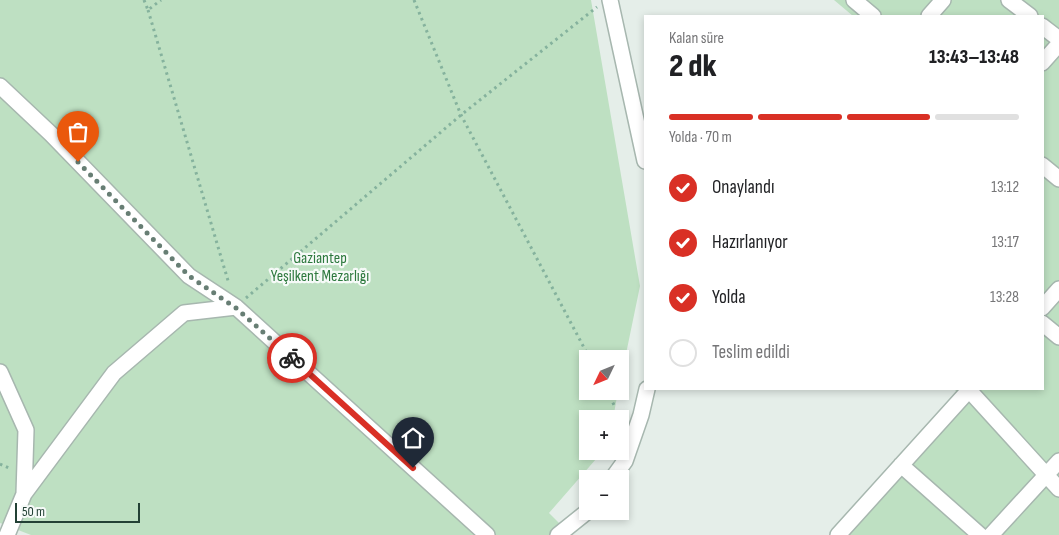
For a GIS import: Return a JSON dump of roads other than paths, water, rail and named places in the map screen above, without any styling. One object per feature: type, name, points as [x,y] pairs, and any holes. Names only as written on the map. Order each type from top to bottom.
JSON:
[{"type":"street","points":[[854,0],[872,15]]},
{"type":"street","points":[[930,15],[943,0]]},
{"type":"street","points":[[604,3],[644,157]]},
{"type":"street","points":[[1044,28],[1059,39]]},
{"type":"street","points":[[1044,61],[1059,44]]},
{"type":"street","points":[[0,86],[51,134],[189,276],[236,308],[487,535]]},
{"type":"street","points":[[1044,167],[1059,179]]},
{"type":"street","points":[[1044,306],[1059,289]]},
{"type":"street","points":[[7,535],[24,494],[114,372],[184,313],[236,308]]},
{"type":"street","points":[[1044,324],[1059,338]]},
{"type":"street","points":[[0,372],[26,430],[24,494]]},
{"type":"street","points":[[618,470],[625,461],[641,415],[647,390]]},
{"type":"street","points":[[838,535],[968,390]]},
{"type":"street","points":[[970,390],[1059,489]]},
{"type":"street","points":[[991,535],[1059,461]]},
{"type":"street","points":[[901,465],[980,535]]},
{"type":"street","points":[[558,535],[579,518]]},
{"type":"park label","name":"Gaziantep Yeşilkent Mezarlığı","points":[[320,267]]}]
